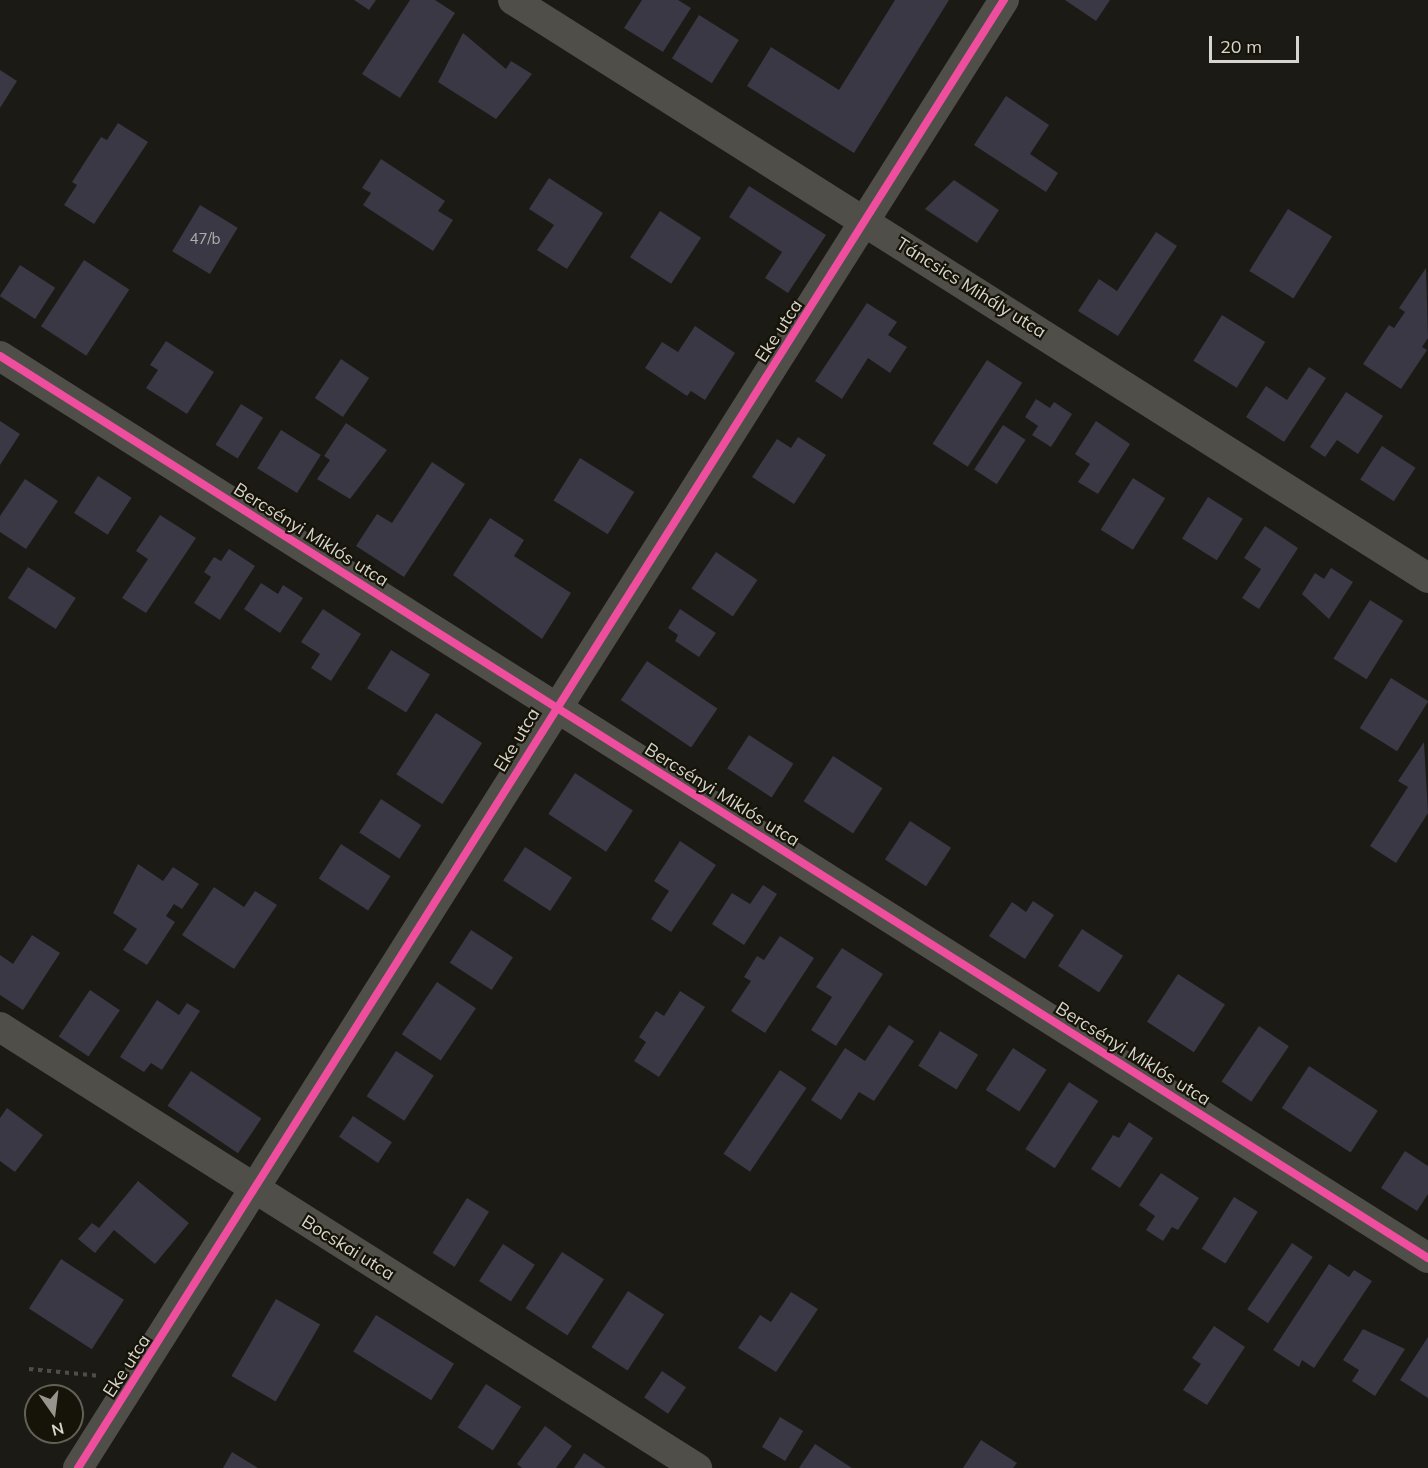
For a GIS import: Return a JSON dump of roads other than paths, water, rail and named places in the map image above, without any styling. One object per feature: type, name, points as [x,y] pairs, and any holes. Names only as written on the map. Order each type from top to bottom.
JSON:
[{"type":"street","name":"Táncsics Mihály utca","points":[[513,0],[1428,578]]},
{"type":"street","name":"Eke utca","points":[[78,1468],[258,1191],[554,707],[867,222],[1004,0]]},
{"type":"street","name":"Bercsényi Miklós utca","points":[[0,356],[1428,1258]]},
{"type":"street","name":"Bocskai utca","points":[[0,1027],[697,1468]]}]
